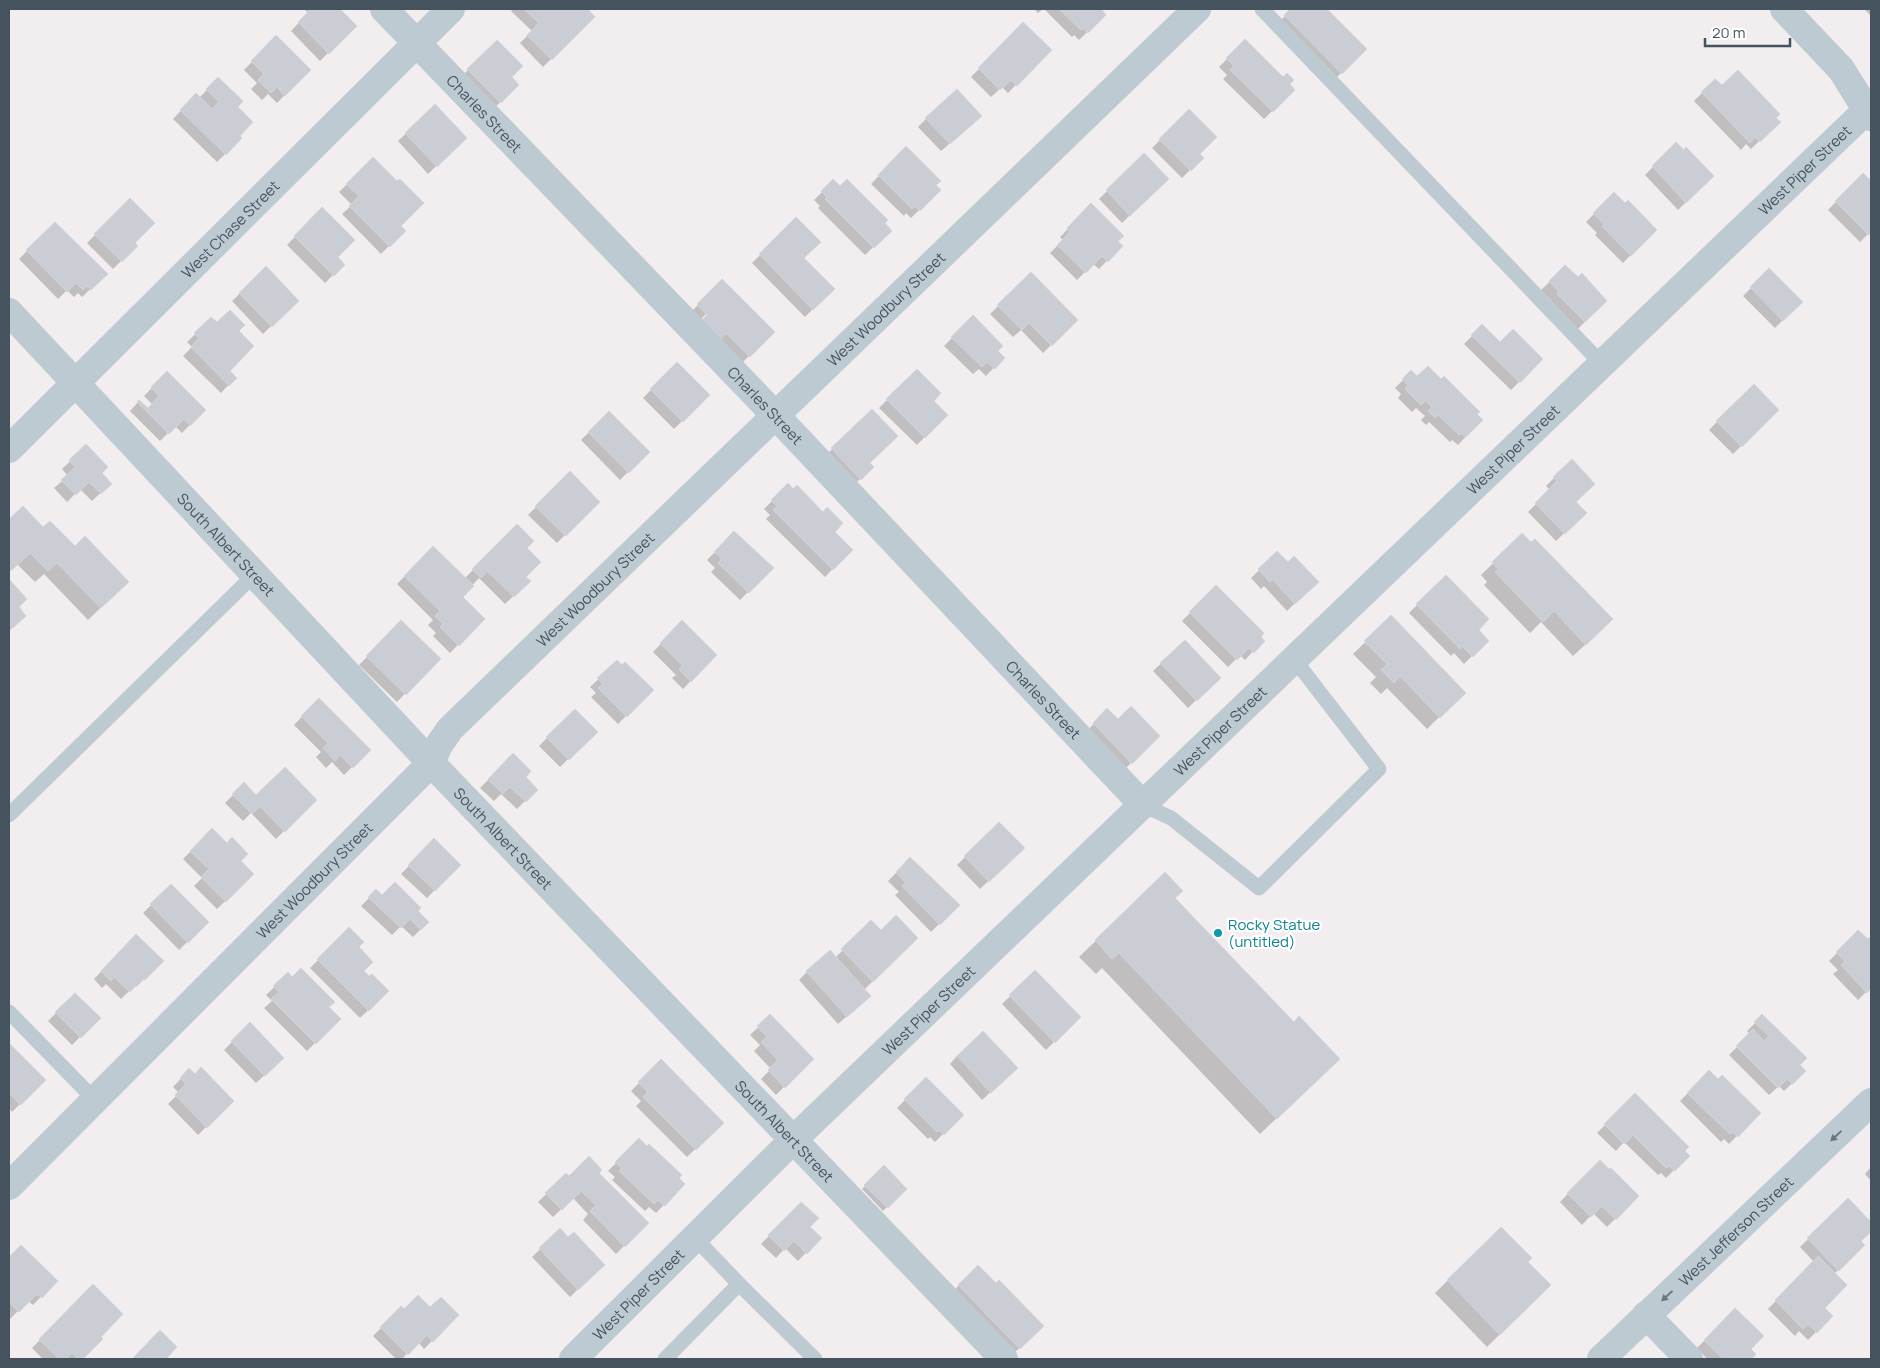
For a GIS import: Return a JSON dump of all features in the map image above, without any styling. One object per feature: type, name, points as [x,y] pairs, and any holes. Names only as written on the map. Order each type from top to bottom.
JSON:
[{"type":"street","name":"Charles Street","points":[[384,9],[776,416],[1142,805]]},
{"type":"street","name":"West Chase Street","points":[[9,449],[452,9]]},
{"type":"street","name":"West Woodbury Street","points":[[9,1186],[431,763],[439,745],[450,729],[1197,9]]},
{"type":"street","points":[[1784,9],[1841,69],[1870,111]]},
{"type":"street","name":"West Piper Street","points":[[574,1359],[794,1140],[1602,364],[1870,111]]},
{"type":"street","name":"South Albert Street","points":[[9,312],[431,763],[1004,1359]]},
{"type":"street","name":"West Jefferson Street","points":[[1601,1359],[1871,1102]]},
{"type":"street","points":[[1646,1315],[1690,1359]]},
{"type":"lane","points":[[1262,9],[1602,364]]},
{"type":"lane","points":[[9,815],[255,574]]},
{"type":"lane","points":[[1142,805],[1171,818],[1258,888],[1379,769],[1294,659]]},
{"type":"lane","points":[[9,1012],[95,1100]]},
{"type":"lane","points":[[695,1238],[815,1359]]},
{"type":"lane","points":[[665,1359],[739,1284]]},
{"type":"building","points":[[311,9],[340,9],[357,26],[329,54],[298,22]]},
{"type":"building","points":[[524,9],[588,9],[595,17],[552,60],[527,35],[539,23]]},
{"type":"building","points":[[1059,9],[1103,9],[1106,15],[1088,33],[1083,28],[1081,30]]},
{"type":"building","points":[[1290,9],[1327,9],[1367,49],[1342,74],[1284,15]]},
{"type":"building","points":[[1023,22],[1052,50],[1017,86],[1011,80],[1000,90],[978,68]]},
{"type":"building","points":[[276,35],[311,70],[285,96],[277,87],[271,93],[258,80],[264,74],[251,61]]},
{"type":"building","points":[[1245,39],[1283,77],[1287,73],[1294,80],[1290,84],[1295,90],[1273,112],[1230,70],[1234,66],[1226,58]]},
{"type":"building","points":[[497,40],[523,66],[512,77],[519,85],[501,103],[467,69]]},
{"type":"building","points":[[1738,70],[1780,114],[1776,118],[1781,122],[1760,142],[1755,137],[1750,143],[1701,92],[1715,79],[1722,85]]},
{"type":"building","points":[[218,77],[243,101],[238,107],[253,122],[240,136],[242,138],[226,155],[180,110],[196,93],[212,109],[219,102],[206,89]]},
{"type":"building","points":[[957,89],[982,116],[950,144],[925,118]]},
{"type":"building","points":[[435,104],[467,138],[437,167],[405,133]]},
{"type":"building","points":[[1189,109],[1217,137],[1200,154],[1204,158],[1191,171],[1159,139]]},
{"type":"building","points":[[1676,142],[1684,150],[1686,147],[1714,176],[1686,203],[1652,166]]},
{"type":"building","points":[[906,146],[941,181],[936,185],[941,190],[920,211],[915,206],[912,209],[878,175]]},
{"type":"building","points":[[1144,153],[1169,179],[1130,216],[1106,190]]},
{"type":"building","points":[[373,157],[397,181],[400,179],[424,203],[401,226],[406,231],[390,247],[349,206],[359,196],[346,184]]},
{"type":"building","points":[[1863,173],[1871,181],[1871,232],[1869,235],[1835,201]]},
{"type":"building","points":[[833,179],[840,186],[847,179],[888,220],[885,223],[892,231],[874,248],[825,199],[827,197],[821,191]]},
{"type":"building","points":[[1614,192],[1625,203],[1628,200],[1657,230],[1631,256],[1602,226],[1604,224],[1593,213]]},
{"type":"building","points":[[130,198],[155,223],[135,243],[138,246],[122,262],[94,234]]},
{"type":"building","points":[[1091,203],[1124,236],[1118,241],[1123,246],[1108,262],[1102,256],[1086,273],[1057,245],[1070,232],[1067,228]]},
{"type":"building","points":[[322,207],[355,240],[338,257],[345,265],[334,276],[294,236]]},
{"type":"building","points":[[796,217],[821,242],[804,258],[835,289],[813,310],[759,254]]},
{"type":"building","points":[[55,222],[108,274],[91,290],[87,286],[83,290],[76,283],[67,292],[26,250]]},
{"type":"building","points":[[1565,265],[1578,277],[1582,273],[1607,301],[1585,322],[1557,294],[1559,292],[1549,281]]},
{"type":"building","points":[[266,266],[299,301],[272,327],[239,293]]},
{"type":"building","points":[[1769,268],[1803,302],[1783,321],[1750,287]]},
{"type":"building","points":[[1031,272],[1078,320],[1052,346],[1029,323],[1022,330],[997,305]]},
{"type":"building","points":[[722,279],[775,332],[750,357],[726,333],[720,340],[701,321],[707,315],[697,304]]},
{"type":"building","points":[[230,310],[245,325],[239,331],[254,346],[230,371],[237,378],[229,386],[191,347],[199,338],[194,333],[211,317],[217,322]]},
{"type":"building","points":[[973,315],[1003,346],[998,351],[1005,358],[995,369],[987,362],[982,367],[951,337]]},
{"type":"building","points":[[1482,324],[1500,342],[1513,329],[1543,359],[1520,383],[1471,335]]},
{"type":"building","points":[[677,362],[710,395],[683,422],[650,389]]},
{"type":"building","points":[[1428,366],[1441,379],[1444,376],[1480,412],[1477,414],[1483,420],[1466,437],[1461,433],[1459,435],[1438,415],[1435,418],[1428,411],[1432,407],[1425,401],[1421,405],[1405,389],[1408,385],[1402,379],[1411,370],[1417,376]]},
{"type":"building","points":[[917,369],[941,393],[934,401],[948,415],[925,438],[886,399]]},
{"type":"building","points":[[167,371],[206,410],[190,426],[184,419],[169,434],[137,402],[139,400],[148,408],[159,396],[151,387]]},
{"type":"building","points":[[1754,384],[1779,410],[1742,447],[1716,421]]},
{"type":"building","points":[[872,409],[898,436],[870,463],[874,467],[861,480],[831,448]]},
{"type":"building","points":[[609,411],[650,452],[629,473],[588,432]]},
{"type":"building","points":[[86,444],[108,467],[102,473],[112,484],[101,494],[89,482],[76,495],[61,480],[75,467],[69,460]]},
{"type":"building","points":[[1572,459],[1595,484],[1576,502],[1587,513],[1565,534],[1535,503],[1557,481],[1553,477]]},
{"type":"building","points":[[570,471],[600,502],[566,536],[535,506]]},
{"type":"building","points":[[788,483],[793,489],[797,485],[823,512],[827,507],[843,523],[835,532],[853,550],[833,570],[773,510],[777,506],[771,500]]},
{"type":"building","points":[[23,506],[43,527],[50,521],[75,546],[85,536],[129,582],[101,608],[57,563],[48,571],[30,553],[12,570],[9,567],[9,519]]},
{"type":"building","points":[[517,524],[534,541],[527,548],[541,562],[526,577],[531,581],[514,597],[487,571],[481,578],[472,569]]},
{"type":"building","points":[[734,531],[774,568],[749,593],[718,563],[722,559],[714,552]]},
{"type":"building","points":[[1522,533],[1531,542],[1535,539],[1613,619],[1586,645],[1554,611],[1543,622],[1495,572],[1498,569],[1492,562]]},
{"type":"building","points":[[433,546],[474,586],[463,597],[485,619],[459,646],[440,627],[443,624],[435,616],[440,611],[404,576]]},
{"type":"building","points":[[1277,551],[1288,562],[1294,556],[1319,582],[1295,604],[1272,579],[1270,582],[1258,569]]},
{"type":"building","points":[[1446,575],[1489,619],[1479,630],[1489,641],[1473,657],[1462,646],[1460,649],[1416,604]]},
{"type":"building","points":[[9,579],[27,599],[19,607],[26,616],[13,628],[9,624]]},
{"type":"building","points":[[1216,585],[1264,633],[1261,637],[1265,641],[1254,653],[1249,648],[1237,660],[1189,612]]},
{"type":"building","points":[[1391,615],[1466,693],[1440,718],[1400,676],[1394,683],[1381,670],[1387,664],[1364,641]]},
{"type":"building","points":[[401,620],[441,659],[406,695],[366,656]]},
{"type":"building","points":[[682,620],[717,655],[691,682],[679,669],[683,666],[660,643]]},
{"type":"building","points":[[1185,640],[1221,678],[1197,701],[1160,663]]},
{"type":"building","points":[[617,660],[622,665],[625,662],[654,690],[627,717],[598,688],[603,684],[597,678]]},
{"type":"building","points":[[319,698],[371,750],[353,768],[340,755],[335,761],[323,748],[328,743],[301,716]]},
{"type":"building","points":[[1131,706],[1160,736],[1132,764],[1093,723],[1107,708],[1118,719]]},
{"type":"building","points":[[575,709],[598,732],[569,760],[546,737]]},
{"type":"building","points":[[513,753],[531,771],[526,777],[538,790],[526,802],[510,787],[503,794],[488,779]]},
{"type":"building","points":[[285,767],[317,800],[285,832],[260,806],[252,814],[232,794],[244,782],[256,795]]},
{"type":"building","points":[[999,822],[1025,848],[989,882],[964,856]]},
{"type":"building","points":[[212,828],[227,843],[232,837],[248,854],[241,861],[254,874],[226,902],[201,877],[209,869],[190,851]]},
{"type":"building","points":[[434,838],[461,865],[435,891],[408,865]]},
{"type":"building","points":[[910,857],[960,905],[940,925],[902,886],[906,883],[896,872]]},
{"type":"building","points":[[1165,872],[1183,891],[1175,898],[1294,1022],[1299,1016],[1340,1059],[1277,1119],[1119,953],[1112,959],[1095,940]]},
{"type":"building","points":[[395,882],[421,908],[418,911],[429,922],[421,930],[410,919],[401,928],[368,897],[376,889],[382,895]]},
{"type":"building","points":[[171,884],[209,922],[188,943],[150,904]]},
{"type":"building","points":[[896,915],[918,938],[873,982],[841,949],[871,920],[881,930]]},
{"type":"building","points":[[349,927],[364,942],[359,947],[373,962],[364,971],[369,976],[372,974],[389,991],[369,1011],[317,959]]},
{"type":"building","points":[[1858,930],[1868,939],[1871,936],[1871,988],[1867,993],[1841,965],[1845,961],[1836,952]]},
{"type":"building","points":[[136,934],[164,961],[145,980],[143,978],[130,992],[114,977],[111,981],[101,971]]},
{"type":"building","points":[[830,950],[871,996],[847,1017],[806,971]]},
{"type":"building","points":[[301,968],[335,1002],[329,1007],[341,1019],[316,1044],[271,999],[279,992],[273,986],[288,972],[292,977]]},
{"type":"building","points":[[1035,970],[1081,1017],[1055,1043],[1009,995]]},
{"type":"building","points":[[75,993],[101,1018],[81,1038],[55,1012]]},
{"type":"building","points":[[770,1014],[814,1059],[785,1088],[768,1070],[778,1060],[761,1042],[767,1037],[757,1026]]},
{"type":"building","points":[[1762,1014],[1807,1058],[1800,1065],[1806,1071],[1793,1084],[1787,1079],[1778,1088],[1736,1046],[1753,1029],[1764,1041],[1769,1036],[1754,1022]]},
{"type":"building","points":[[250,1022],[284,1058],[265,1076],[231,1041]]},
{"type":"building","points":[[983,1031],[1018,1068],[991,1093],[957,1056]]},
{"type":"building","points":[[9,1043],[46,1080],[21,1105],[9,1093]]},
{"type":"building","points":[[661,1059],[724,1123],[696,1150],[643,1097],[648,1092],[638,1082]]},
{"type":"building","points":[[201,1067],[234,1101],[207,1128],[175,1095],[186,1084],[180,1078],[189,1068],[195,1074]]},
{"type":"building","points":[[1709,1070],[1718,1079],[1722,1075],[1761,1113],[1738,1137],[1732,1132],[1730,1134],[1687,1093]]},
{"type":"building","points":[[926,1077],[964,1115],[944,1135],[939,1130],[937,1132],[904,1099]]},
{"type":"building","points":[[1635,1093],[1689,1147],[1685,1151],[1690,1156],[1675,1171],[1669,1166],[1666,1168],[1633,1135],[1624,1144],[1604,1124]]},
{"type":"building","points":[[639,1138],[647,1146],[649,1144],[682,1175],[679,1178],[685,1184],[665,1206],[658,1200],[654,1204],[619,1171],[622,1168],[615,1162]]},
{"type":"building","points":[[589,1156],[602,1170],[599,1173],[649,1223],[625,1247],[590,1211],[596,1205],[581,1191],[562,1210],[545,1193],[566,1173],[569,1176]]},
{"type":"building","points":[[1600,1160],[1609,1169],[1611,1168],[1639,1196],[1616,1220],[1602,1206],[1591,1217],[1567,1193]]},
{"type":"building","points":[[884,1165],[907,1189],[888,1208],[864,1185]]},
{"type":"building","points":[[1848,1198],[1871,1222],[1871,1232],[1861,1241],[1865,1245],[1839,1271],[1807,1238]]},
{"type":"building","points":[[801,1202],[819,1218],[810,1227],[822,1238],[807,1254],[794,1241],[784,1251],[768,1235]]},
{"type":"building","points":[[1501,1227],[1532,1258],[1528,1262],[1551,1285],[1500,1335],[1447,1280]]},
{"type":"building","points":[[560,1228],[568,1237],[574,1232],[605,1265],[578,1290],[539,1248]]},
{"type":"building","points":[[21,1245],[58,1281],[42,1298],[37,1294],[19,1312],[9,1302],[9,1257]]},
{"type":"building","points":[[1818,1256],[1847,1285],[1825,1308],[1833,1316],[1817,1333],[1808,1324],[1803,1329],[1775,1300]]},
{"type":"building","points":[[978,1265],[996,1283],[999,1280],[1044,1326],[1020,1349],[958,1285]]},
{"type":"building","points":[[93,1284],[123,1314],[101,1337],[103,1339],[83,1359],[78,1359],[72,1353],[66,1359],[59,1359],[39,1339]]},
{"type":"building","points":[[418,1295],[430,1307],[441,1297],[459,1315],[433,1342],[427,1335],[408,1355],[380,1327],[401,1306],[404,1309]]},
{"type":"building","points":[[1735,1308],[1764,1336],[1751,1349],[1756,1354],[1752,1359],[1723,1359],[1704,1340]]},
{"type":"building","points":[[160,1330],[177,1347],[166,1359],[132,1359]]},
{"type":"place","name":"Rocky Statue (untitled)","points":[[1218,933]]}]
